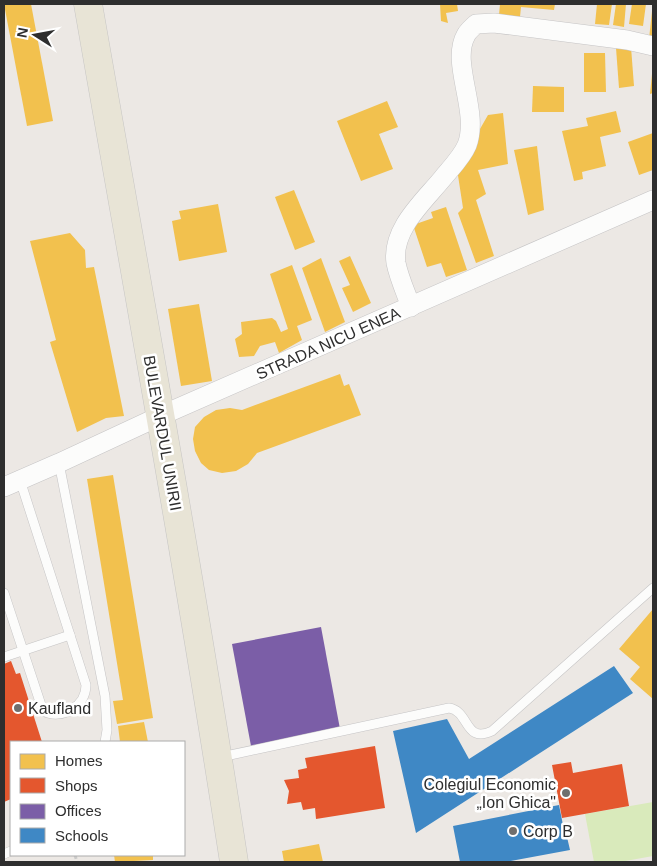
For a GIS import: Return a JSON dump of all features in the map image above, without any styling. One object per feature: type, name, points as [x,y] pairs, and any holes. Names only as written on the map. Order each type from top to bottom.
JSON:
[{"type":"main road","name":"BULEVARDUL UNIRII","points":[[88,4],[160,416],[234,862]]},
{"type":"street","points":[[411,307],[396,264],[396,245],[412,215],[459,159],[468,144],[469,101],[461,50],[466,35],[476,24],[494,23],[627,40],[653,46]]},
{"type":"street","name":"STRADA NICU ENEA","points":[[12,484],[160,416],[653,200]]},
{"type":"lane","points":[[59,463],[105,696],[106,741]]},
{"type":"lane","points":[[4,593],[43,711],[49,714],[65,712],[76,708],[86,695],[86,685],[70,635],[12,484]]},
{"type":"lane","points":[[218,757],[449,708],[459,712],[471,730],[478,734],[486,734],[492,731],[653,588]]},
{"type":"lane","points":[[4,657],[70,635]]},
{"type":"green space","points":[[653,802],[653,856],[620,862],[594,862],[585,814]]},
{"type":"building: Homes","points":[[4,4],[31,4],[53,121],[27,126]]},
{"type":"building: Homes","points":[[440,4],[457,4],[458,11],[446,13],[448,23],[441,21]]},
{"type":"building: Homes","points":[[500,4],[555,4],[554,10],[521,7],[520,17],[499,15]]},
{"type":"building: Homes","points":[[597,4],[612,4],[609,25],[595,24]]},
{"type":"building: Homes","points":[[616,4],[626,4],[624,27],[613,25]]},
{"type":"building: Homes","points":[[632,4],[646,4],[643,26],[629,24]]},
{"type":"building: Homes","points":[[652,11],[653,39],[649,39]]},
{"type":"building: Homes","points":[[631,47],[634,86],[619,88],[616,48]]},
{"type":"building: Homes","points":[[584,53],[605,53],[606,92],[584,92]]},
{"type":"building: Homes","points":[[652,74],[653,93],[650,94]]},
{"type":"building: Homes","points":[[533,86],[564,87],[564,112],[532,112]]},
{"type":"building: Homes","points":[[387,101],[398,127],[379,134],[393,169],[361,181],[337,121]]},
{"type":"building: Homes","points":[[616,111],[621,132],[600,137],[606,166],[582,172],[583,179],[574,181],[562,131],[588,126],[586,118]]},
{"type":"building: Homes","points":[[503,113],[508,164],[478,170],[486,194],[476,200],[494,256],[476,263],[458,213],[463,208],[457,169],[488,115]]},
{"type":"building: Homes","points":[[653,133],[653,170],[639,175],[628,142]]},
{"type":"building: Homes","points":[[537,146],[544,210],[528,215],[514,150]]},
{"type":"building: Homes","points":[[294,190],[315,242],[295,250],[275,197]]},
{"type":"building: Homes","points":[[218,204],[227,252],[179,261],[172,221],[181,219],[179,211]]},
{"type":"building: Homes","points":[[446,207],[467,270],[446,277],[441,263],[427,267],[413,225],[433,218],[431,212]]},
{"type":"building: Homes","points":[[70,233],[85,250],[86,268],[94,267],[124,416],[106,418],[77,432],[50,342],[56,340],[30,241]]},
{"type":"building: Homes","points":[[350,256],[371,303],[353,312],[342,288],[350,285],[339,261]]},
{"type":"building: Homes","points":[[321,258],[345,322],[325,332],[302,268]]},
{"type":"building: Homes","points":[[292,265],[312,320],[297,326],[302,340],[279,353],[275,342],[260,346],[254,356],[239,357],[235,339],[242,334],[241,322],[272,318],[276,321],[281,332],[288,329],[270,274]]},
{"type":"building: Homes","points":[[199,304],[212,381],[181,386],[168,309]]},
{"type":"building: Homes","points":[[340,374],[344,386],[349,384],[361,415],[257,453],[248,464],[236,471],[222,473],[209,470],[201,463],[195,451],[193,439],[195,427],[204,417],[216,410],[230,408],[242,410]]},
{"type":"building: Homes","points":[[113,475],[153,718],[117,724],[113,701],[123,700],[87,479]]},
{"type":"building: Homes","points":[[653,609],[653,699],[630,679],[640,667],[619,649]]},
{"type":"building: Homes","points":[[144,722],[148,741],[120,741],[118,726]]},
{"type":"building: Homes","points":[[319,844],[323,862],[284,862],[282,851]]},
{"type":"building: Homes","points":[[114,856],[153,856],[153,860],[115,862]]},
{"type":"building: Shops","name":"Kaufland","points":[[11,661],[16,674],[20,673],[42,741],[10,741],[10,799],[4,802],[4,664]]},
{"type":"building: Shops","points":[[375,746],[385,808],[316,819],[315,808],[303,810],[301,802],[287,804],[289,791],[284,780],[299,778],[298,770],[307,768],[305,758]]},
{"type":"building: Shops","points":[[571,762],[573,773],[622,764],[629,806],[562,818],[552,765]]},
{"type":"building: Offices","points":[[321,627],[340,729],[251,746],[232,644]]},
{"type":"building: Schools","points":[[614,666],[633,693],[416,833],[393,731],[447,719],[469,759]]},
{"type":"building: Schools","name":"Corp B","points":[[559,805],[563,825],[570,823],[573,836],[567,837],[570,850],[505,862],[460,862],[453,826]]},
{"type":"place","name":"Kaufland","points":[[18,708]]},
{"type":"place","name":"Colegiul Economic „Ion Ghica\"","points":[[566,793]]},
{"type":"place","name":"Corp B","points":[[513,831]]}]
